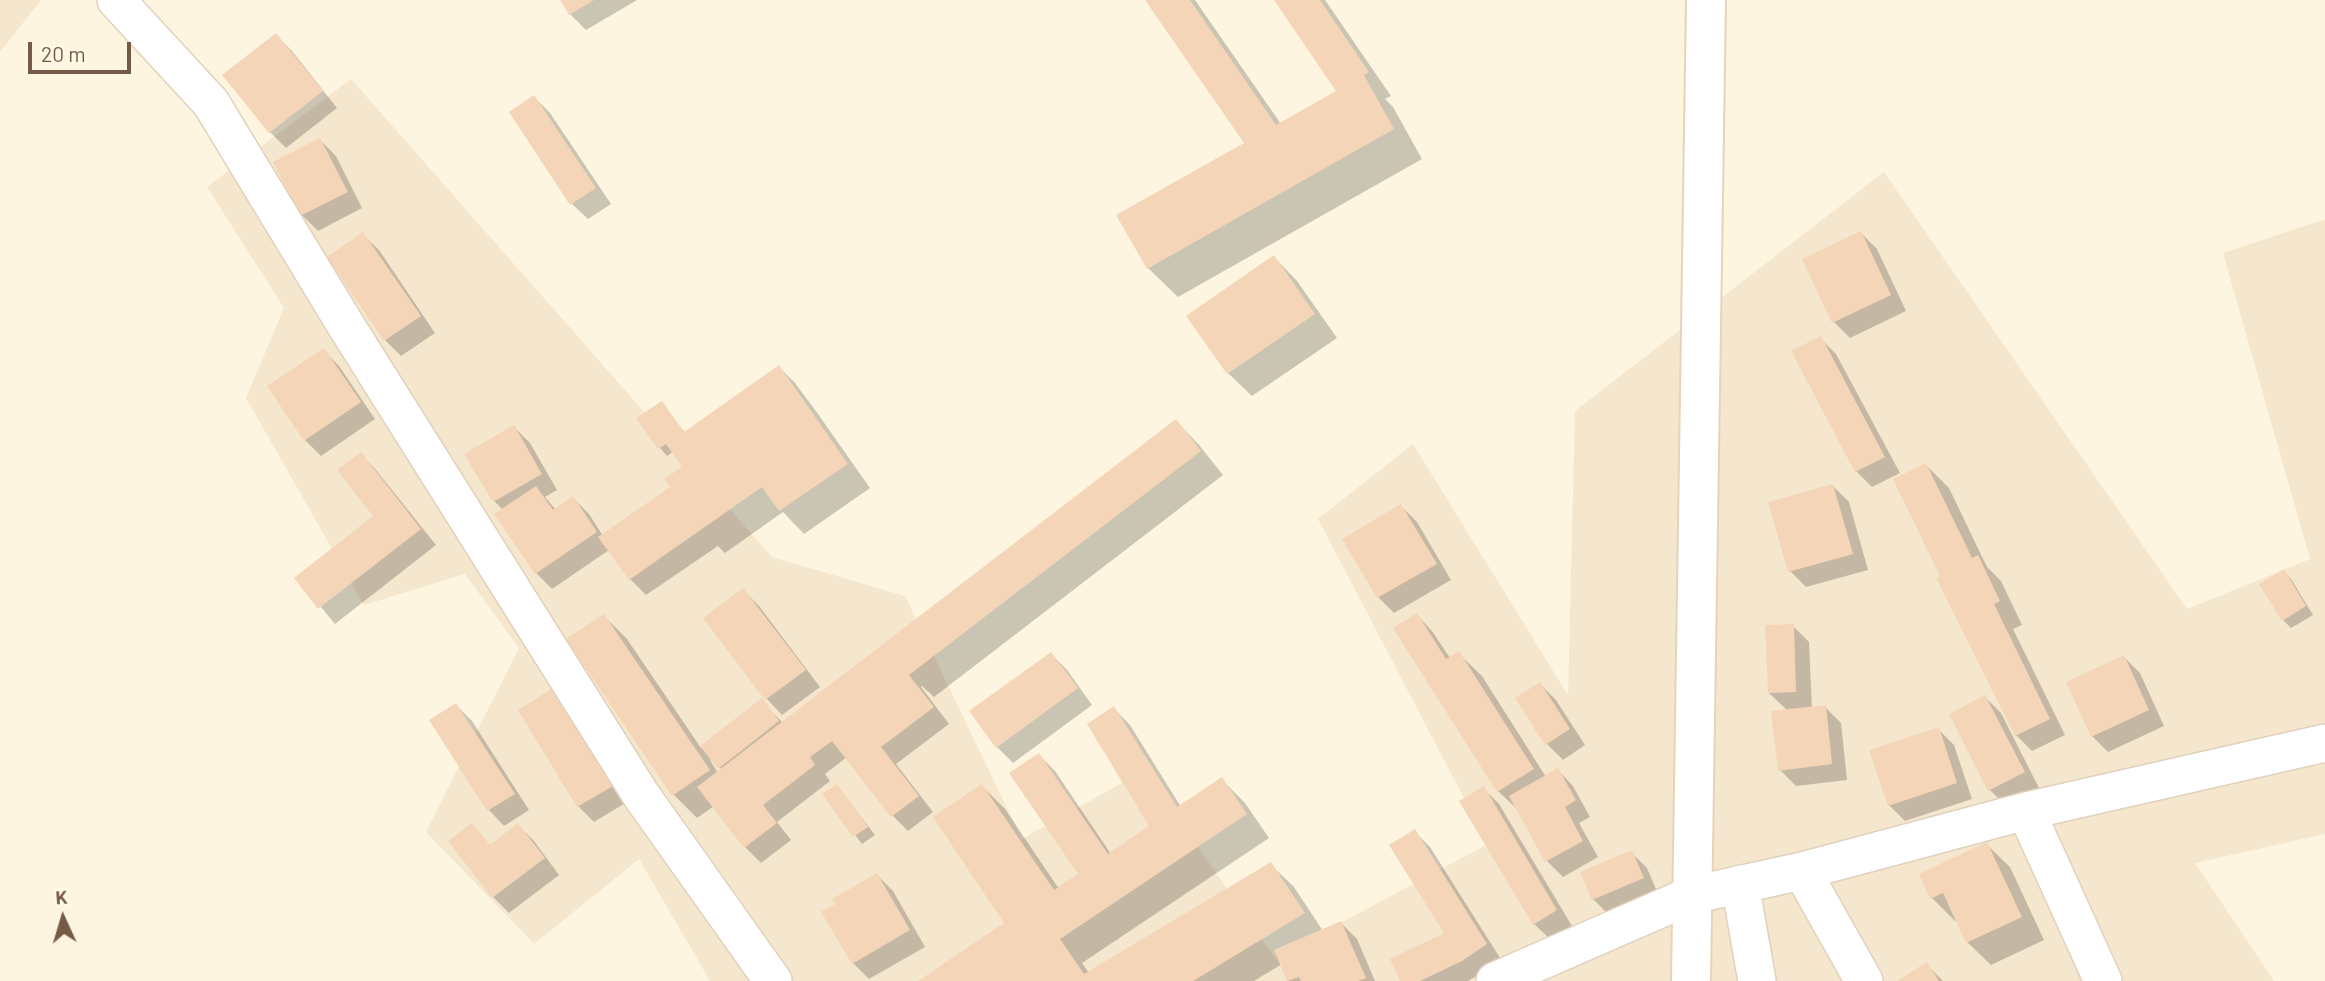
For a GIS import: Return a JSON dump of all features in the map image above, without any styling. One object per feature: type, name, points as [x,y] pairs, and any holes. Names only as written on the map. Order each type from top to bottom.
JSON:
[{"type":"street","points":[[116,0],[211,103],[352,336],[641,795],[772,981]]},
{"type":"street","points":[[1691,981],[1706,0]]},
{"type":"street","points":[[1495,981],[1692,895],[1802,871],[2026,811],[2325,743]]},
{"type":"street","points":[[2026,811],[2103,981]]},
{"type":"street","points":[[1802,871],[1864,981]]},
{"type":"street","points":[[1740,884],[1757,981]]},
{"type":"shaded area","points":[[0,0],[41,0],[0,52]]},
{"type":"shaded area","points":[[351,79],[772,557],[905,596],[1022,839],[1145,770],[1275,958],[1488,844],[1318,519],[1413,444],[1568,695],[1575,411],[1884,172],[2187,609],[2310,559],[2223,253],[2325,219],[2325,834],[2195,863],[2274,981],[710,981],[639,859],[534,944],[426,832],[519,648],[465,574],[364,605],[246,398],[284,308],[207,187]]},
{"type":"building","points":[[560,0],[594,0],[569,15]]},
{"type":"building","points":[[1145,0],[1190,0],[1276,125],[1336,91],[1274,0],[1320,0],[1369,72],[1364,75],[1394,129],[1147,269],[1116,215],[1244,143]]},
{"type":"building","points":[[276,33],[323,91],[269,133],[222,75]]},
{"type":"building","points":[[534,95],[596,188],[570,205],[509,112]]},
{"type":"building","points":[[320,138],[348,192],[300,216],[273,162]]},
{"type":"building","points":[[1861,231],[1891,295],[1832,323],[1802,259]]},
{"type":"building","points":[[363,232],[421,316],[384,341],[327,257]]},
{"type":"building","points":[[1274,255],[1315,314],[1227,374],[1186,316]]},
{"type":"building","points":[[1821,336],[1885,457],[1855,472],[1791,351]]},
{"type":"building","points":[[324,348],[361,402],[304,441],[267,386]]},
{"type":"building","points":[[779,365],[848,464],[779,511],[762,487],[629,580],[598,537],[670,487],[664,479],[682,467],[666,444],[658,449],[636,418],[662,401],[684,432]]},
{"type":"building","points":[[1176,419],[1201,451],[909,675],[934,707],[881,747],[919,796],[891,817],[832,741],[810,757],[815,765],[763,805],[777,823],[744,848],[697,787]]},
{"type":"building","points":[[514,425],[542,474],[493,502],[464,454]]},
{"type":"building","points":[[361,452],[421,529],[318,609],[294,578],[373,516],[337,470]]},
{"type":"building","points":[[1926,463],[1972,558],[1978,555],[2000,601],[1994,604],[2050,719],[2015,736],[1936,578],[1940,576],[1893,479]]},
{"type":"building","points":[[1833,484],[1853,554],[1788,572],[1768,502]]},
{"type":"building","points":[[536,486],[553,510],[573,496],[597,532],[535,574],[494,514]]},
{"type":"building","points":[[1401,504],[1437,564],[1377,598],[1342,539]]},
{"type":"building","points":[[2284,569],[2306,606],[2282,621],[2259,584]]},
{"type":"building","points":[[743,588],[806,670],[765,700],[703,618]]},
{"type":"building","points":[[1417,613],[1446,659],[1459,651],[1534,769],[1497,792],[1393,628]]},
{"type":"building","points":[[604,614],[710,770],[672,796],[566,639]]},
{"type":"building","points":[[1794,624],[1796,692],[1768,693],[1765,625]]},
{"type":"building","points":[[1051,652],[1078,688],[996,748],[969,711]]},
{"type":"building","points":[[2124,655],[2149,710],[2091,737],[2066,682]]},
{"type":"building","points":[[1540,682],[1570,729],[1545,745],[1515,698]]},
{"type":"building","points":[[553,688],[613,786],[577,807],[518,710]]},
{"type":"building","points":[[1985,695],[2025,772],[1988,791],[1949,714]]},
{"type":"building","points":[[762,698],[779,721],[718,769],[700,746]]},
{"type":"building","points":[[456,703],[515,794],[487,811],[429,720]]},
{"type":"building","points":[[1826,705],[1832,764],[1778,771],[1771,711]]},
{"type":"building","points":[[1114,706],[1177,807],[1222,777],[1247,814],[1060,939],[1084,974],[1271,862],[1305,913],[1193,981],[918,981],[1004,923],[933,817],[982,784],[1054,890],[1078,874],[1009,773],[1039,753],[1108,854],[1149,826],[1087,724]]},
{"type":"building","points":[[1939,727],[1957,783],[1888,806],[1869,750]]},
{"type":"building","points":[[1558,768],[1576,800],[1565,807],[1583,841],[1545,862],[1509,796]]},
{"type":"building","points":[[837,784],[868,827],[853,837],[822,794]]},
{"type":"building","points":[[1484,786],[1557,910],[1533,925],[1459,801]]},
{"type":"building","points":[[472,823],[490,845],[518,823],[545,858],[492,898],[448,841]]},
{"type":"building","points":[[1415,829],[1487,944],[1462,961],[1420,981],[1400,981],[1390,959],[1444,933],[1389,845]]},
{"type":"building","points":[[1987,842],[2022,917],[1966,943],[1943,893],[1930,899],[1919,874]]},
{"type":"building","points":[[1632,850],[1644,878],[1592,900],[1580,872]]},
{"type":"building","points":[[877,873],[910,930],[852,964],[821,912],[835,904],[832,899]]},
{"type":"building","points":[[1341,921],[1366,978],[1358,981],[1301,981],[1299,977],[1287,981],[1274,950]]},
{"type":"building","points":[[1927,962],[1939,981],[1897,981]]}]
